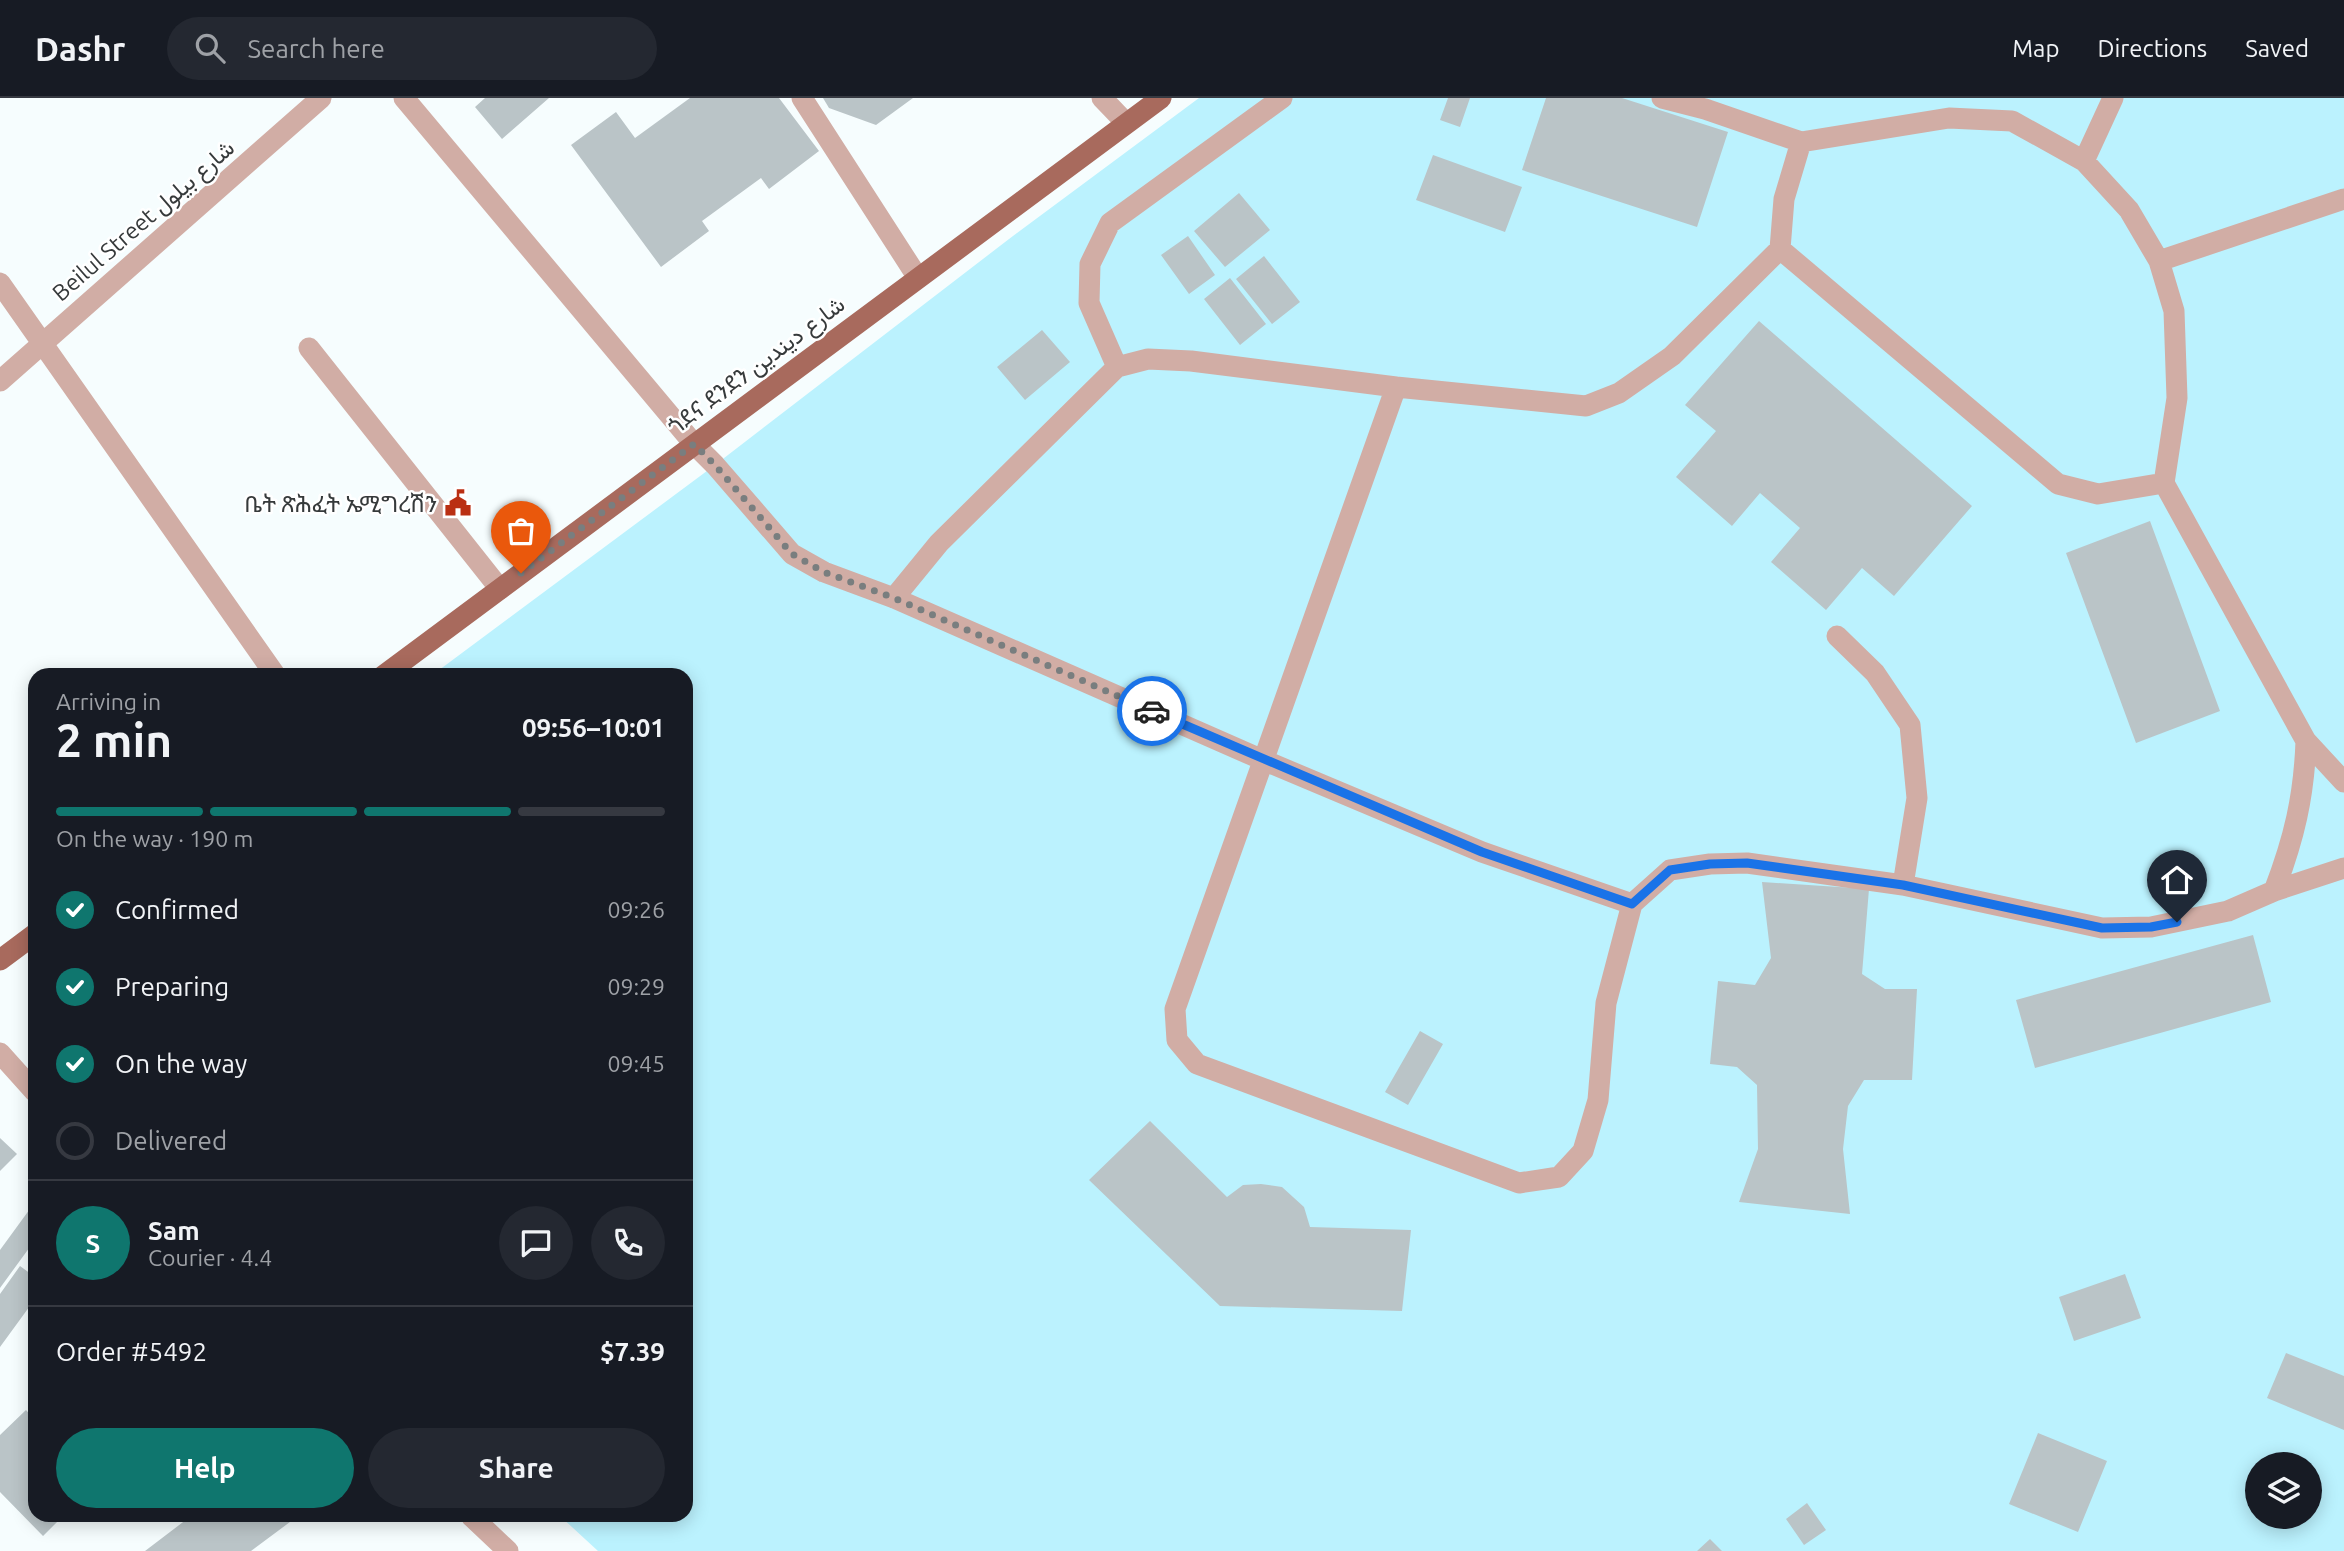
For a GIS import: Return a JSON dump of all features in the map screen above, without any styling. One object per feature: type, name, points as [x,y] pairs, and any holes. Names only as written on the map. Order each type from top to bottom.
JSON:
[{"type":"main road","name":"ጎደና ደንደን شارع ديندين","points":[[394,668],[1161,98]]},
{"type":"main road","points":[[0,960],[28,939]]},
{"type":"street","name":"Beilul Street شارع بيلول","points":[[0,381],[321,98]]},
{"type":"street","points":[[404,98],[694,444],[792,554],[824,572],[894,598],[1482,852],[1632,904]]},
{"type":"street","points":[[802,98],[918,278]]},
{"type":"street","points":[[1102,98],[1126,123]]},
{"type":"street","points":[[1116,367],[1089,303],[1090,264],[1110,223],[1282,98]]},
{"type":"street","points":[[1662,98],[1706,104],[1801,142],[1949,118],[2012,121],[2084,161],[2129,210],[2159,261],[2174,311],[2177,398],[2164,483],[2306,741],[2344,782]]},
{"type":"street","points":[[2084,161],[2113,98]]},
{"type":"street","points":[[894,598],[939,543],[1116,367],[1148,359],[1191,361],[1396,387],[1586,406],[1619,393],[1672,356],[1780,249],[1784,199],[1801,142]]},
{"type":"street","points":[[2159,261],[2344,199]]},
{"type":"street","points":[[1780,249],[2058,484],[2098,494],[2164,483]]},
{"type":"street","points":[[0,283],[270,668]]},
{"type":"street","points":[[309,348],[500,589]]},
{"type":"street","points":[[1396,387],[1175,1009],[1177,1040],[1197,1065],[1519,1183],[1559,1177],[1583,1151],[1598,1100],[1606,1003],[1632,904],[1670,870],[1710,864],[1747,863],[1903,885],[2102,928],[2151,927],[2216,914],[2344,868]]},
{"type":"street","points":[[1837,636],[1875,673],[1910,725],[1917,798],[1903,885]]},
{"type":"street","points":[[2274,891],[2291,845],[2304,779],[2306,741]]},
{"type":"street","points":[[0,1053],[28,1084]]},
{"type":"street","points":[[477,1522],[508,1551]]},
{"type":"shaded area","points":[[1199,98],[2344,98],[2344,1551],[598,1551],[567,1522],[693,1522],[693,668],[442,668],[715,465],[1009,239]]},
{"type":"building","points":[[485,98],[549,98],[502,139],[475,107]]},
{"type":"building","points":[[690,98],[779,98],[819,151],[769,189],[761,178],[702,221],[709,231],[661,267],[571,145],[616,112],[635,138]]},
{"type":"building","points":[[823,98],[913,98],[876,125],[829,108]]},
{"type":"building","points":[[1448,98],[1470,98],[1460,127],[1440,120]]},
{"type":"building","points":[[1546,98],[1622,98],[1728,132],[1697,227],[1522,170]]},
{"type":"building","points":[[1433,155],[1522,187],[1505,232],[1416,200]]},
{"type":"building","points":[[1239,193],[1270,230],[1225,267],[1194,231]]},
{"type":"building","points":[[1188,236],[1215,275],[1189,294],[1161,255]]},
{"type":"building","points":[[1264,256],[1300,302],[1272,324],[1236,279]]},
{"type":"building","points":[[1230,278],[1266,324],[1240,345],[1204,299]]},
{"type":"building","points":[[1759,321],[1972,506],[1894,596],[1862,568],[1826,610],[1771,562],[1800,528],[1760,493],[1732,526],[1676,477],[1716,431],[1685,405]]},
{"type":"building","points":[[1042,330],[1070,362],[1025,400],[997,367]]},
{"type":"building","points":[[2150,521],[2220,711],[2136,743],[2066,553]]},
{"type":"building","points":[[1762,882],[1869,889],[1862,974],[1885,989],[1917,989],[1912,1080],[1864,1080],[1848,1106],[1843,1149],[1850,1214],[1739,1202],[1758,1149],[1757,1085],[1737,1067],[1710,1064],[1718,981],[1755,985],[1771,958]]},
{"type":"building","points":[[2253,935],[2271,1002],[2035,1068],[2016,1000]]},
{"type":"building","points":[[1420,1031],[1443,1044],[1408,1105],[1385,1092]]},
{"type":"building","points":[[1150,1121],[1227,1197],[1243,1185],[1282,1187],[1304,1207],[1310,1227],[1411,1230],[1402,1311],[1220,1306],[1089,1180]]},
{"type":"building","points":[[0,1138],[17,1154],[0,1171]]},
{"type":"building","points":[[28,1212],[28,1250],[0,1288],[0,1250]]},
{"type":"building","points":[[20,1266],[28,1272],[28,1309],[0,1347],[0,1294]]},
{"type":"building","points":[[2125,1274],[2141,1318],[2074,1341],[2059,1297]]},
{"type":"building","points":[[2286,1353],[2344,1376],[2344,1430],[2267,1398]]},
{"type":"building","points":[[26,1410],[28,1412],[28,1521],[0,1492],[0,1435]]},
{"type":"building","points":[[2038,1433],[2107,1461],[2078,1532],[2009,1504]]},
{"type":"building","points":[[1807,1503],[1826,1530],[1804,1545],[1786,1519]]},
{"type":"building","points":[[29,1522],[57,1522],[43,1536]]},
{"type":"building","points":[[183,1522],[290,1522],[251,1551],[145,1551]]},
{"type":"building","points":[[1710,1539],[1722,1551],[1697,1551]]},
{"type":"way so far","points":[[521,573],[694,444],[792,554],[824,572],[894,598],[1152,711]]},
{"type":"place","name":"ቤት ጽሕፈት ኤሚግረሽን","points":[[458,503]]},
{"type":"route","points":[[1152,711],[1482,852],[1632,904],[1670,870],[1710,864],[1747,863],[1903,885],[2102,928],[2151,927],[2177,922]]}]
